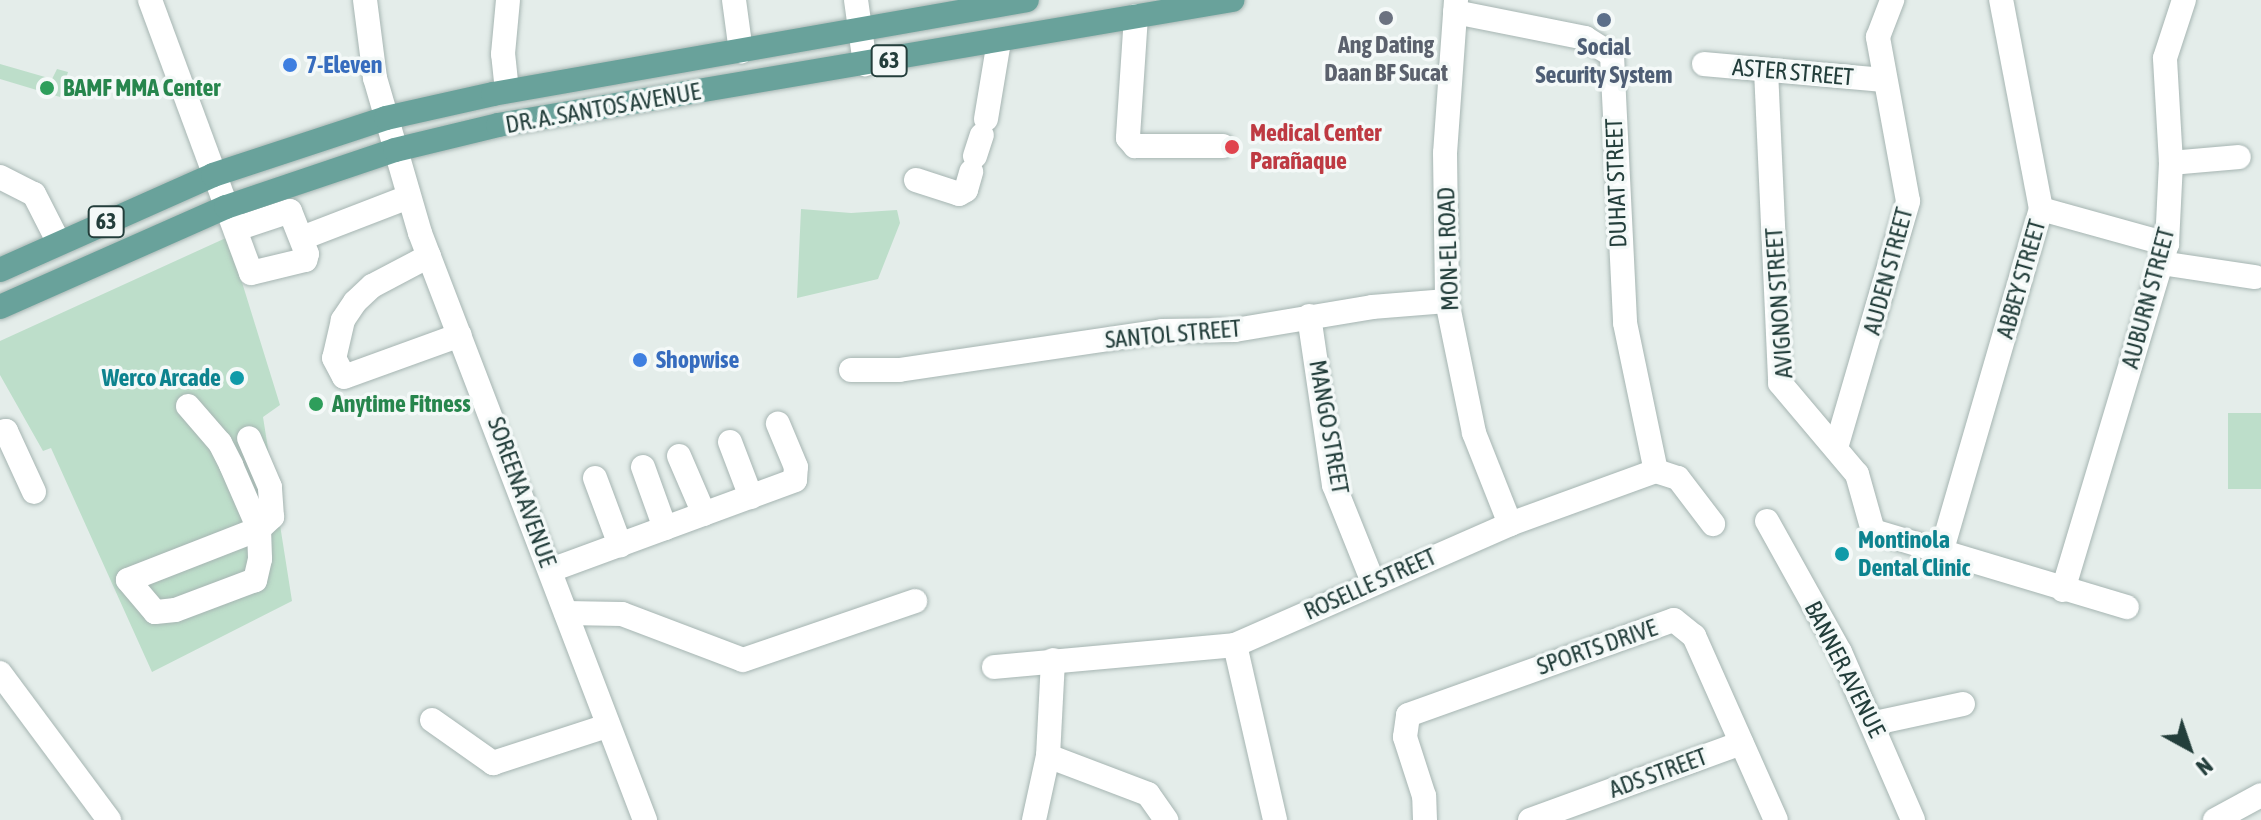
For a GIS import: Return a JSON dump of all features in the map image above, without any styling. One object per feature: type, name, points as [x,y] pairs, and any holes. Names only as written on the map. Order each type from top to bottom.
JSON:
[{"type":"main road","name":"DR. A. SANTOS AVENUE","points":[[0,270],[213,175],[386,118],[507,91],[1027,0]]},
{"type":"main road","name":"DR. A. SANTOS AVENUE","points":[[0,307],[278,202],[395,150],[498,125],[1232,0]]},
{"type":"street","points":[[150,0],[213,175],[255,276],[305,260],[294,213],[278,202]]},
{"type":"street","name":"SOREENA AVENUE","points":[[365,0],[364,25],[408,197],[645,820]]},
{"type":"street","points":[[507,91],[503,54],[508,0]]},
{"type":"street","points":[[734,0],[741,52]]},
{"type":"street","points":[[856,0],[865,64]]},
{"type":"street","name":"AUDEN STREET","points":[[1836,448],[1908,201],[1883,80],[1878,37],[1892,0]]},
{"type":"street","name":"ABBEY STREET","points":[[1941,553],[2041,209],[2001,0]]},
{"type":"street","name":"AUBURN STREET","points":[[2063,590],[2164,254],[2171,163],[2165,58],[2184,0]]},
{"type":"street","name":"MON-EL ROAD","points":[[1456,6],[1445,153],[1447,301],[1474,433],[1510,524]]},
{"type":"street","name":"DUHAT STREET","points":[[1456,6],[1585,38],[1612,55],[1625,323],[1656,471]]},
{"type":"street","points":[[1136,16],[1128,138],[1135,146],[1223,146]]},
{"type":"street","points":[[916,180],[959,194],[966,190],[979,146],[999,41]]},
{"type":"street","name":"ASTER STREET","points":[[1704,64],[1883,80]]},
{"type":"street","name":"AVIGNON STREET","points":[[1766,70],[1780,383],[1857,474],[1873,531],[2127,607]]},
{"type":"street","points":[[2171,163],[2239,157]]},
{"type":"street","points":[[0,177],[34,194],[59,243]]},
{"type":"street","points":[[302,238],[408,197]]},
{"type":"street","points":[[2041,209],[2164,254],[2255,277]]},
{"type":"street","points":[[429,256],[372,286],[355,302],[343,320],[334,358],[344,377],[460,335]]},
{"type":"street","name":"SANTOL STREET","points":[[851,370],[899,370],[1162,331],[1235,330],[1309,316],[1447,301]]},
{"type":"street","name":"MANGO STREET","points":[[1309,316],[1334,485],[1373,582]]},
{"type":"street","points":[[188,406],[220,443],[259,529],[255,580],[155,612],[128,580],[259,529],[272,517],[275,504],[249,438]]},
{"type":"street","points":[[551,570],[751,497],[798,474],[778,424]]},
{"type":"street","points":[[0,432],[6,431],[34,492]]},
{"type":"street","points":[[730,442],[751,497]]},
{"type":"street","points":[[679,456],[704,514]]},
{"type":"street","points":[[643,467],[665,528]]},
{"type":"street","points":[[1656,471],[1678,478],[1713,524]]},
{"type":"street","name":"ROSELLE STREET","points":[[994,667],[1235,645],[1510,524],[1656,471]]},
{"type":"street","points":[[595,478],[620,545]]},
{"type":"street","name":"BANNER AVENUE","points":[[1767,521],[1875,723],[1913,820]]},
{"type":"street","points":[[566,613],[622,614],[743,660],[915,601]]},
{"type":"street","name":"SPORTS DRIVE","points":[[1425,820],[1424,796],[1405,737],[1408,715],[1674,620],[1694,636],[1776,820]]},
{"type":"street","points":[[1235,645],[1275,820]]},
{"type":"street","points":[[1034,820],[1048,756],[1053,660]]},
{"type":"street","points":[[0,673],[109,820]]},
{"type":"street","points":[[1875,723],[1963,704]]},
{"type":"street","points":[[432,720],[493,763],[607,726]]},
{"type":"street","name":"ADS STREET","points":[[1530,820],[1741,743]]},
{"type":"street","points":[[1048,756],[1148,794],[1166,820]]},
{"type":"street","points":[[2215,820],[2261,795]]},
{"type":"green space","name":"BAMF MMA Center","points":[[0,64],[52,79],[57,69],[68,72],[60,97],[0,79]]},
{"type":"green space","points":[[801,209],[851,213],[897,210],[900,223],[878,279],[797,298]]},
{"type":"green space","points":[[228,237],[280,405],[263,417],[292,601],[152,672],[51,448],[43,451],[0,375],[0,341]]},
{"type":"green space","points":[[2228,413],[2261,413],[2261,489],[2228,489]]},
{"type":"place","name":"Ang Dating Daan BF Sucat","points":[[1386,18]]},
{"type":"place","name":"Social Security System","points":[[1604,20]]},
{"type":"place","name":"7-Eleven","points":[[290,65]]},
{"type":"place","name":"BAMF MMA Center","points":[[47,88]]},
{"type":"place","name":"Medical Center Parañaque","points":[[1232,147]]},
{"type":"place","name":"Shopwise","points":[[640,360]]},
{"type":"place","name":"Werco Arcade","points":[[237,378]]},
{"type":"place","name":"Anytime Fitness","points":[[316,404]]},
{"type":"place","name":"Montinola Dental Clinic","points":[[1842,554]]}]
